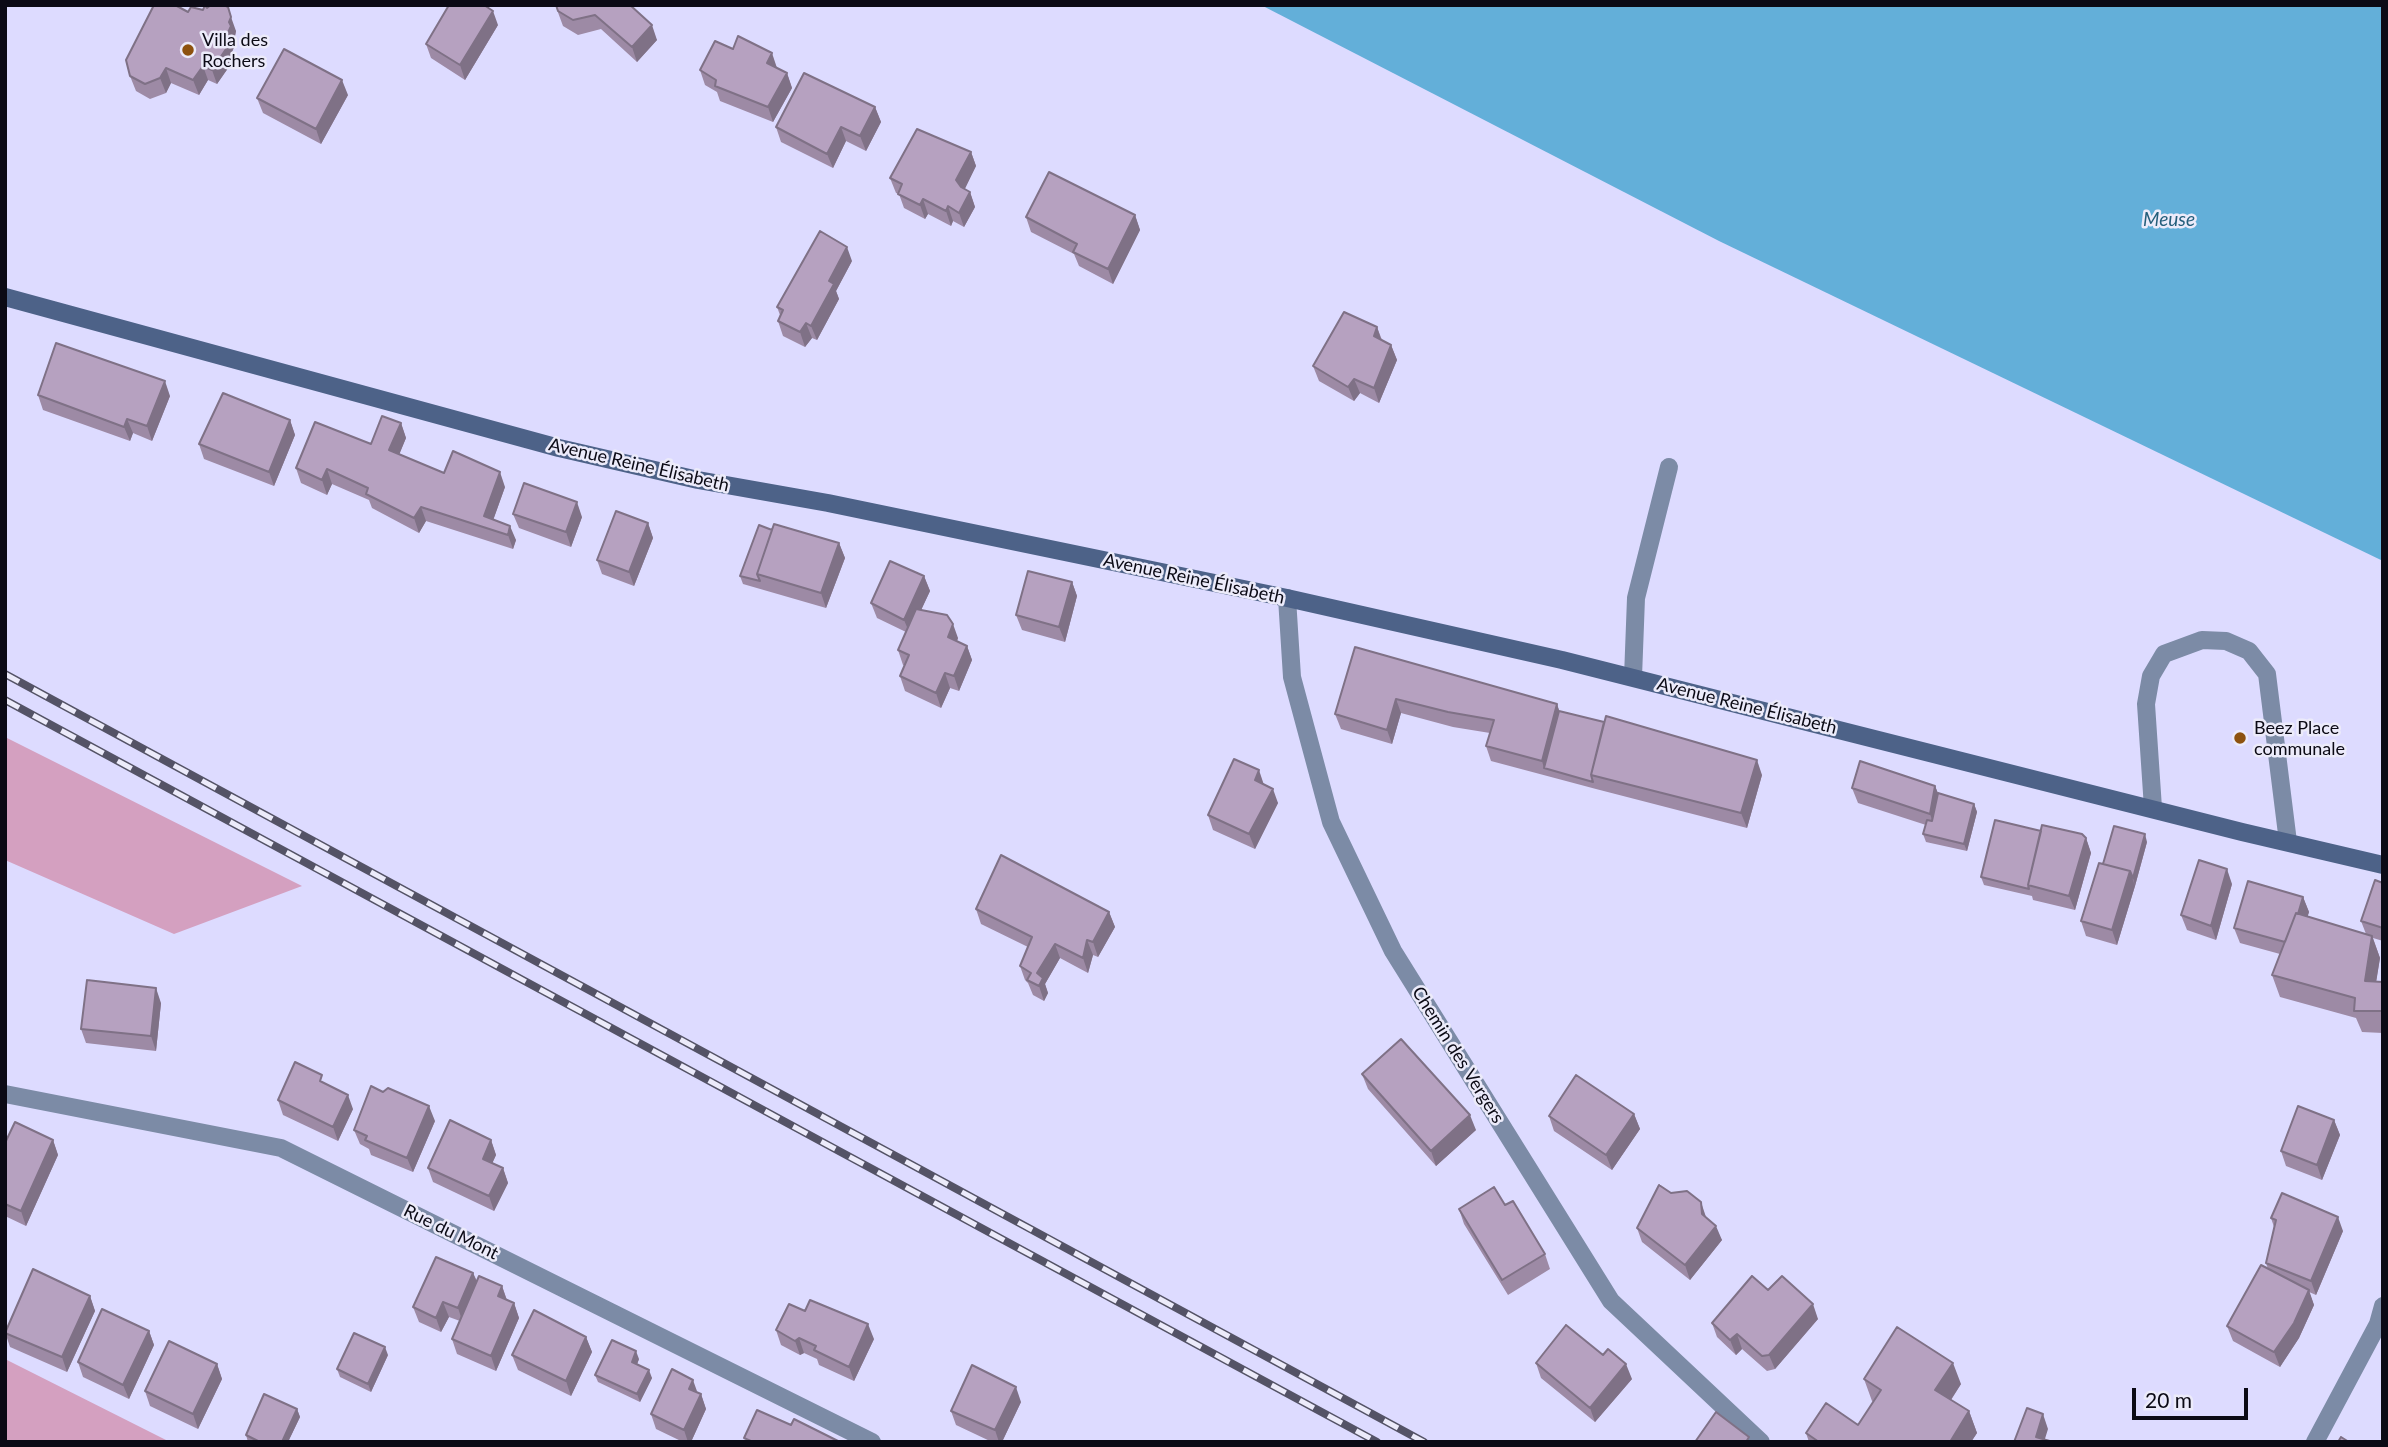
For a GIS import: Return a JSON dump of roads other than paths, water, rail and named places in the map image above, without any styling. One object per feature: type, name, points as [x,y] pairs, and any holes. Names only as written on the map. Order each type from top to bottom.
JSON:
[{"type":"main road","name":"Avenue Reine Élisabeth","points":[[5,298],[571,451],[698,480],[828,503],[1287,598],[1633,677],[2383,865]]},
{"type":"street","points":[[1633,677],[1636,598],[1669,467]]},
{"type":"street","name":"Chemin des Vergers","points":[[1287,598],[1292,677],[1331,822],[1393,951],[1611,1301],[1761,1442]]},
{"type":"street","points":[[2153,808],[2146,704],[2151,676],[2164,654],[2202,640],[2226,641],[2249,650],[2267,674],[2288,842]]},
{"type":"street","name":"Rue du Mont","points":[[5,1094],[281,1148],[872,1442]]},
{"type":"street","points":[[2315,1442],[2378,1324],[2383,1306]]},
{"type":"water","name":"Meuse","points":[[1261,5],[2383,5],[2383,561],[1719,241]]},
{"type":"railway","points":[[5,674],[1424,1442]]},
{"type":"railway","points":[[5,700],[1377,1442]]},
{"type":"place","name":"Villa des Rochers","points":[[188,50]]},
{"type":"place","name":"Beez Place communale","points":[[2240,738]]}]
